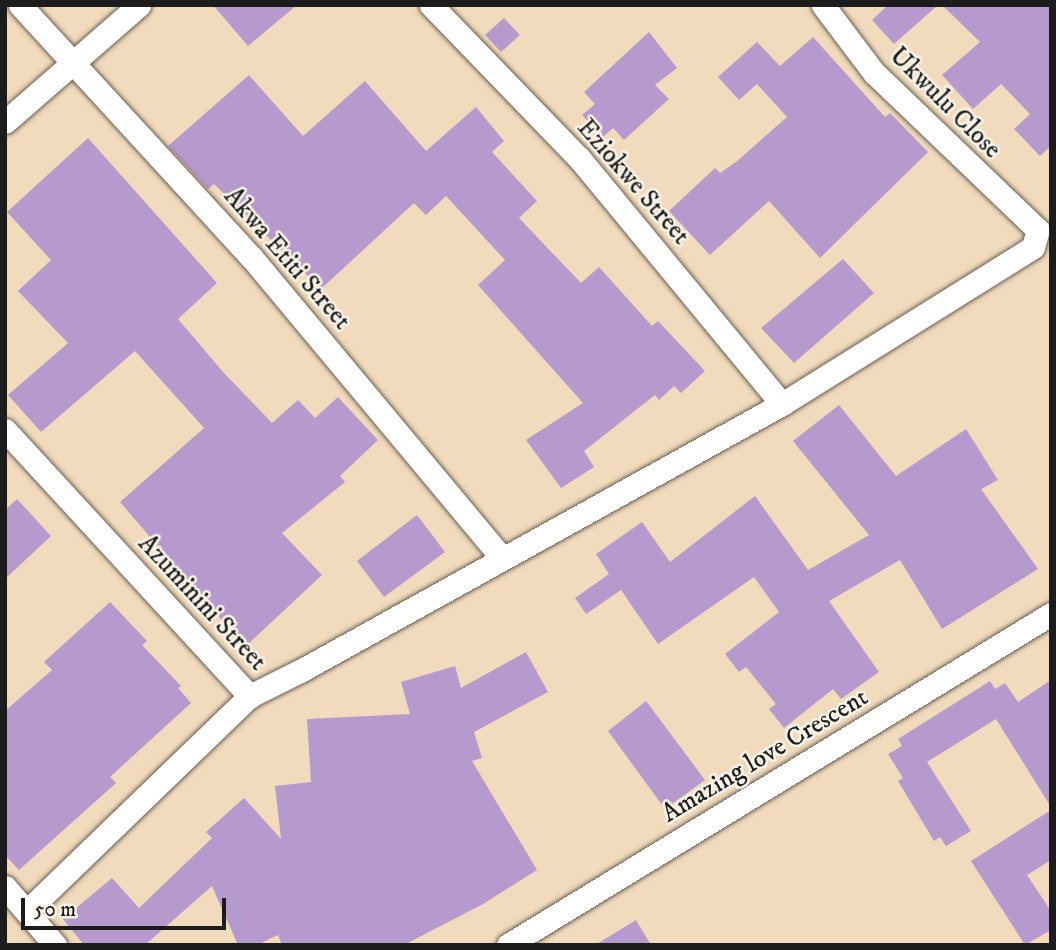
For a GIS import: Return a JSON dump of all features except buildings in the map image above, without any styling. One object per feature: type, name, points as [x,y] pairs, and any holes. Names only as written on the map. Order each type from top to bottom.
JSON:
[{"type":"street","name":"Akwa Etiti Street","points":[[20,5],[252,258],[502,558]]},
{"type":"street","points":[[5,122],[139,5]]},
{"type":"street","name":"Eziokwe Street","points":[[431,5],[579,158],[782,404]]},
{"type":"street","name":"Ukwulu Close","points":[[822,5],[874,73],[1038,230]]},
{"type":"street","name":"Azuminini Street","points":[[5,430],[250,696],[412,612],[502,558],[782,404],[1033,247],[1038,230]]},
{"type":"street","name":"Amazing love Crescent","points":[[508,945],[1051,614]]},
{"type":"street","points":[[27,911],[250,696]]},
{"type":"street","points":[[5,887],[55,945]]}]
